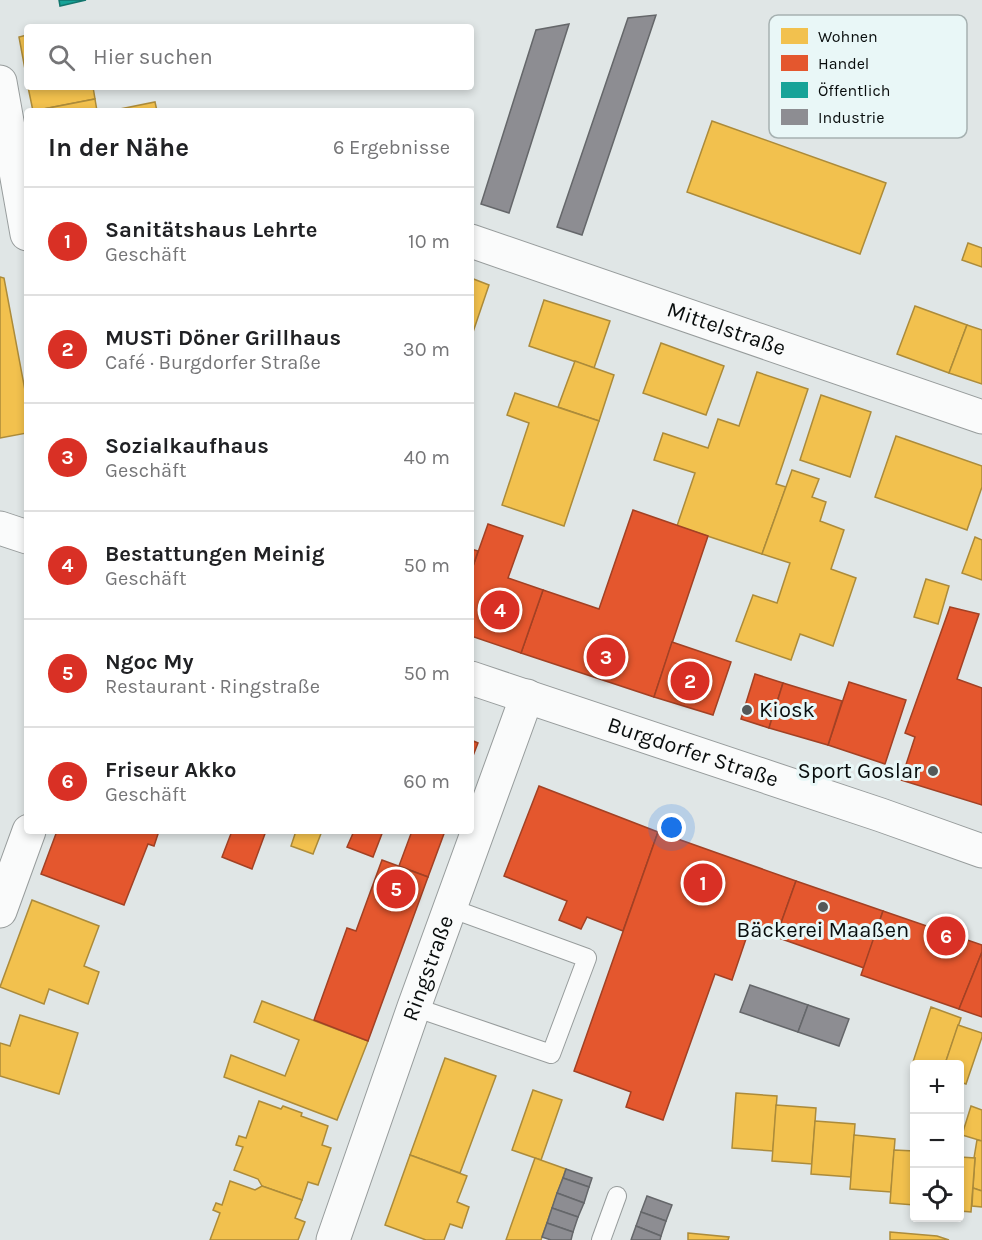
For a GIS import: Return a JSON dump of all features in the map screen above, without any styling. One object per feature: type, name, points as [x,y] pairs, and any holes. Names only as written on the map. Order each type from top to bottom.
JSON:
[{"type":"street","points":[[0,82],[24,217]]},
{"type":"street","name":"Mittelstraße","points":[[474,242],[982,417]]},
{"type":"street","points":[[0,528],[24,536]]},
{"type":"street","name":"Burgdorfer Straße","points":[[474,679],[982,851]]},
{"type":"street","name":"Ringstraße","points":[[333,1240],[414,1007],[527,696]]},
{"type":"street","points":[[0,911],[28,834]]},
{"type":"lane","points":[[414,1007],[551,1054],[587,958],[450,908]]},
{"type":"lane","points":[[601,1240],[617,1196]]},
{"type":"building: Wohnen","points":[[24,36],[24,64],[19,37]]},
{"type":"building: Wohnen","points":[[29,90],[94,90],[95,99],[48,108],[32,108]]},
{"type":"building: Wohnen","points":[[95,99],[96,108],[48,108]]},
{"type":"building: Wohnen","points":[[155,102],[156,108],[125,108]]},
{"type":"building: Wohnen","points":[[712,121],[886,183],[860,254],[687,192]]},
{"type":"building: Wohnen","points":[[968,243],[982,248],[982,267],[962,260]]},
{"type":"building: Wohnen","points":[[0,277],[4,278],[24,385],[24,434],[0,438]]},
{"type":"building: Wohnen","points":[[474,279],[489,285],[474,329]]},
{"type":"building: Wohnen","points":[[544,300],[610,321],[594,368],[529,346]]},
{"type":"building: Wohnen","points":[[915,306],[967,325],[949,373],[897,354]]},
{"type":"building: Wohnen","points":[[967,325],[982,330],[982,384],[949,373]]},
{"type":"building: Wohnen","points":[[661,343],[724,366],[706,415],[643,393]]},
{"type":"building: Wohnen","points":[[575,361],[614,375],[599,421],[558,407]]},
{"type":"building: Wohnen","points":[[757,372],[808,389],[776,484],[786,487],[762,554],[677,526],[695,473],[654,460],[663,433],[708,448],[718,419],[739,426]]},
{"type":"building: Wohnen","points":[[515,393],[599,421],[564,526],[502,505],[529,423],[507,415]]},
{"type":"building: Wohnen","points":[[821,395],[871,412],[850,477],[800,460]]},
{"type":"building: Wohnen","points":[[896,436],[982,466],[982,487],[967,530],[875,497]]},
{"type":"building: Wohnen","points":[[792,470],[819,479],[812,497],[826,502],[820,521],[844,530],[831,569],[856,578],[833,646],[800,634],[791,660],[736,641],[753,595],[777,603],[790,563],[762,554]]},
{"type":"building: Wohnen","points":[[975,537],[982,540],[982,580],[962,573]]},
{"type":"building: Wohnen","points":[[926,579],[949,586],[938,624],[914,617]]},
{"type":"building: Wohnen","points":[[295,834],[321,834],[313,854],[291,846]]},
{"type":"building: Wohnen","points":[[32,900],[99,926],[84,966],[99,972],[88,1004],[49,989],[44,1004],[0,987]]},
{"type":"building: Wohnen","points":[[262,1001],[368,1041],[337,1120],[224,1077],[231,1055],[285,1076],[299,1040],[254,1022]]},
{"type":"building: Wohnen","points":[[931,1007],[961,1018],[946,1060],[914,1060]]},
{"type":"building: Wohnen","points":[[20,1015],[78,1033],[59,1094],[0,1076],[0,1043],[10,1046]]},
{"type":"building: Wohnen","points":[[958,1025],[982,1033],[966,1084],[964,1083],[964,1060],[946,1060]]},
{"type":"building: Wohnen","points":[[445,1058],[496,1076],[460,1173],[410,1155]]},
{"type":"building: Wohnen","points":[[533,1090],[562,1100],[541,1160],[512,1150]]},
{"type":"building: Wohnen","points":[[736,1093],[777,1096],[773,1151],[732,1148]]},
{"type":"building: Wohnen","points":[[259,1101],[281,1109],[283,1106],[302,1113],[301,1116],[328,1126],[322,1145],[331,1148],[318,1185],[308,1182],[302,1200],[262,1186],[258,1179],[234,1170],[243,1147],[236,1145],[239,1136],[246,1138]]},
{"type":"building: Wohnen","points":[[776,1105],[816,1108],[812,1164],[772,1161]]},
{"type":"building: Wohnen","points":[[971,1106],[982,1110],[982,1141],[964,1136]]},
{"type":"building: Wohnen","points":[[815,1121],[855,1124],[851,1177],[811,1174]]},
{"type":"building: Wohnen","points":[[854,1135],[895,1139],[891,1192],[850,1189]]},
{"type":"building: Wohnen","points":[[977,1140],[982,1141],[982,1191],[973,1188]]},
{"type":"building: Wohnen","points":[[894,1150],[910,1151],[910,1205],[890,1203]]},
{"type":"building: Wohnen","points":[[410,1155],[467,1176],[457,1202],[469,1207],[462,1228],[450,1224],[444,1240],[426,1240],[385,1225]]},
{"type":"building: Wohnen","points":[[964,1157],[975,1158],[971,1212],[964,1211]]},
{"type":"building: Wohnen","points":[[535,1158],[566,1169],[541,1240],[506,1240]]},
{"type":"building: Wohnen","points":[[230,1181],[255,1190],[262,1186],[302,1200],[295,1218],[305,1222],[298,1240],[210,1240],[220,1213],[213,1210],[216,1203],[222,1205]]},
{"type":"building: Wohnen","points":[[973,1188],[982,1191],[982,1207],[972,1206]]},
{"type":"building: Wohnen","points":[[890,1232],[937,1236],[949,1240],[890,1240]]},
{"type":"building: Wohnen","points":[[688,1233],[729,1237],[728,1240],[688,1240]]},
{"type":"building: Handel","points":[[633,510],[708,536],[654,697],[521,653],[543,590],[599,609]]},
{"type":"building: Handel","points":[[488,524],[523,536],[508,578],[543,590],[521,653],[474,637],[474,564]]},
{"type":"building: Handel","points":[[474,550],[478,551],[474,563]]},
{"type":"building: Handel","points":[[950,607],[979,614],[957,679],[982,688],[982,805],[901,780],[915,737],[905,733]]},
{"type":"building: Handel","points":[[672,642],[731,662],[713,715],[654,697]]},
{"type":"building: Handel","points":[[755,674],[783,683],[769,728],[741,719]]},
{"type":"building: Handel","points":[[849,682],[906,700],[885,764],[828,745]]},
{"type":"building: Handel","points":[[783,683],[842,701],[828,745],[769,728]]},
{"type":"building: Handel","points":[[474,741],[478,743],[474,753]]},
{"type":"building: Handel","points":[[539,786],[658,832],[623,931],[587,917],[581,929],[559,920],[567,901],[504,876]]},
{"type":"building: Handel","points":[[658,832],[796,881],[776,937],[750,927],[732,980],[715,974],[663,1120],[626,1107],[631,1092],[574,1071]]},
{"type":"building: Handel","points":[[56,834],[158,834],[154,846],[148,844],[124,905],[41,874]]},
{"type":"building: Handel","points":[[231,834],[265,834],[252,869],[222,857]]},
{"type":"building: Handel","points":[[353,834],[382,834],[373,857],[347,847]]},
{"type":"building: Handel","points":[[411,834],[444,834],[428,877],[399,866]]},
{"type":"building: Handel","points":[[382,860],[428,877],[368,1041],[314,1020],[347,928],[356,931]]},
{"type":"building: Handel","points":[[796,881],[883,911],[864,968],[776,937]]},
{"type":"building: Handel","points":[[883,911],[982,945],[982,952],[959,1009],[861,975]]},
{"type":"building: Handel","points":[[982,952],[982,1017],[959,1009]]},
{"type":"building: Öffentlich","points":[[59,0],[86,0],[60,6]]},
{"type":"building: Industrie","points":[[656,15],[582,235],[557,227],[628,18]]},
{"type":"building: Industrie","points":[[569,24],[509,213],[481,204],[536,30]]},
{"type":"building: Industrie","points":[[750,985],[808,1005],[798,1032],[740,1012]]},
{"type":"building: Industrie","points":[[808,1005],[849,1019],[839,1046],[798,1032]]},
{"type":"building: Industrie","points":[[566,1169],[592,1178],[589,1187],[563,1178]]},
{"type":"building: Industrie","points":[[563,1178],[589,1187],[584,1203],[557,1193]]},
{"type":"building: Industrie","points":[[557,1193],[584,1203],[578,1217],[552,1208]]},
{"type":"building: Industrie","points":[[647,1196],[672,1205],[666,1221],[641,1212]]},
{"type":"building: Industrie","points":[[552,1208],[578,1217],[573,1232],[547,1223]]},
{"type":"building: Industrie","points":[[641,1212],[666,1221],[661,1236],[636,1226]]},
{"type":"building: Industrie","points":[[547,1223],[573,1232],[571,1240],[551,1240],[542,1237]]},
{"type":"building: Industrie","points":[[636,1226],[661,1236],[660,1240],[631,1240]]},
{"type":"place","name":"Bestattungen Meinig","points":[[500,610]]},
{"type":"place","name":"Sozialkaufhaus","points":[[606,657]]},
{"type":"place","name":"MUSTi Döner Grillhaus","points":[[690,681]]},
{"type":"place","name":"Kiosk","points":[[747,710]]},
{"type":"place","name":"Sport Goslar","points":[[933,771]]},
{"type":"place","name":"Sanitätshaus Lehrte","points":[[703,883]]},
{"type":"place","name":"Ngoc My","points":[[396,889]]},
{"type":"place","name":"Bäckerei Maaßen","points":[[823,907]]},
{"type":"place","name":"Friseur Akko","points":[[946,936]]}]
